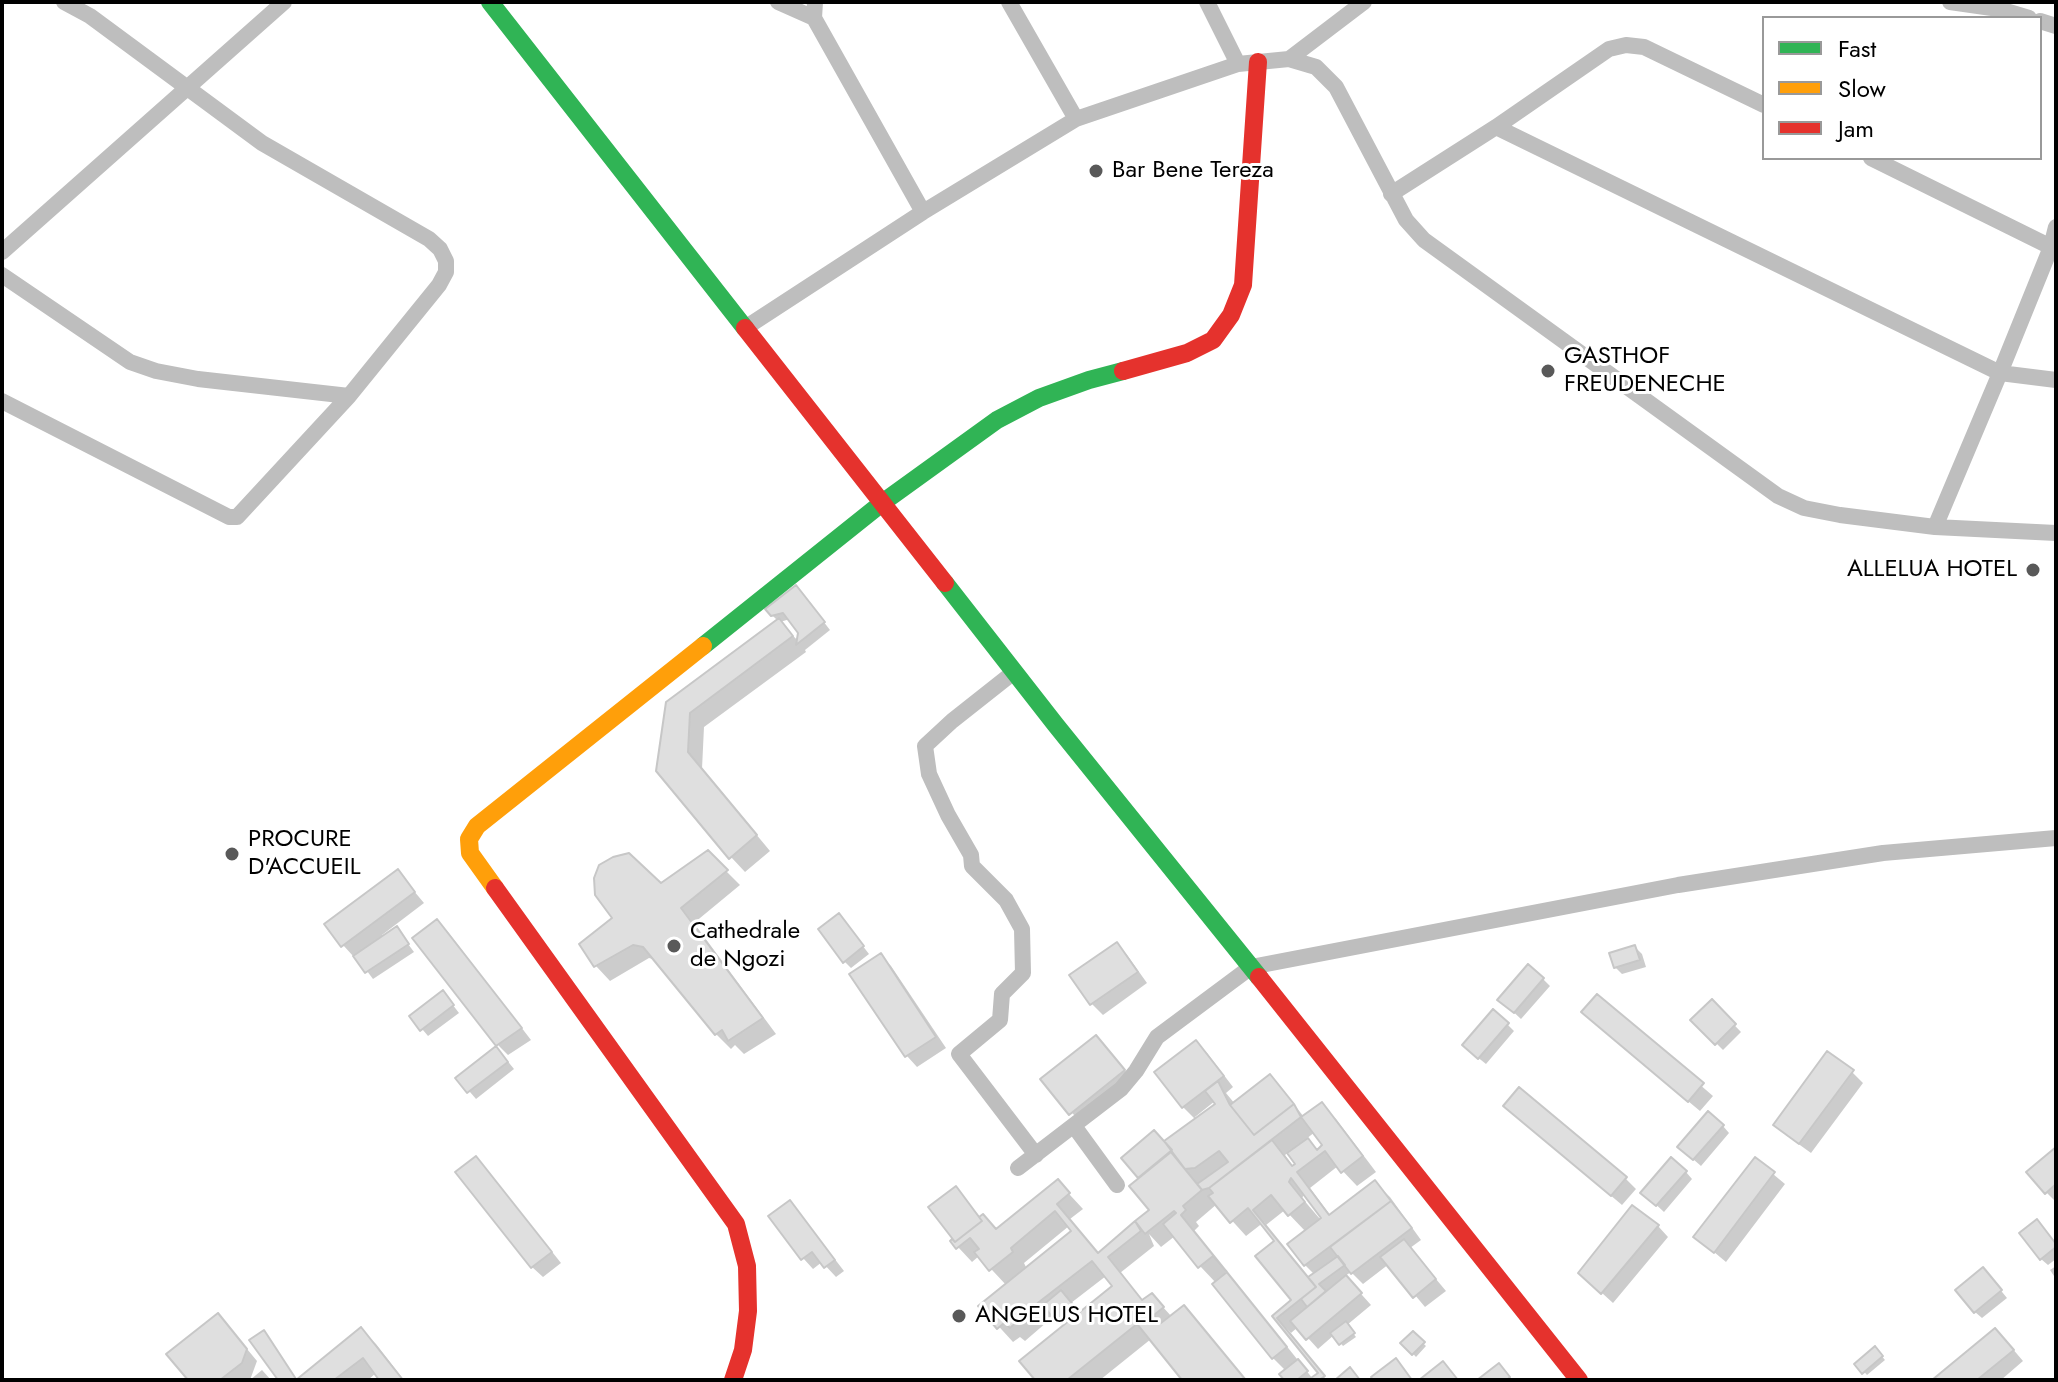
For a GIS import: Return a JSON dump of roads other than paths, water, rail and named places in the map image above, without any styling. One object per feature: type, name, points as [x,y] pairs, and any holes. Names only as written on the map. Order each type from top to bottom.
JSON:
[{"type":"street","points":[[2,401],[229,517],[237,517],[349,396],[439,285],[446,272],[446,261],[440,249],[429,239],[262,143],[90,16],[64,2]]},
{"type":"street","points":[[2,252],[284,2]]},
{"type":"street","points":[[490,2],[1014,672],[1579,1380]]},
{"type":"street","points":[[778,2],[815,10],[923,212]]},
{"type":"street","points":[[1009,2],[1076,119]]},
{"type":"street","points":[[1207,2],[1238,64]]},
{"type":"street","points":[[1289,59],[1364,2]]},
{"type":"street","points":[[1950,2],[1999,9],[2022,16]]},
{"type":"street","points":[[1391,194],[1609,49],[1626,45],[1644,47],[1762,104]]},
{"type":"street","points":[[745,328],[923,212],[1076,119],[1238,64],[1289,59],[1316,67],[1336,87],[1391,194],[1406,220],[1424,240],[1778,496],[1804,508],[1828,513],[1935,527],[2056,533]]},
{"type":"street","points":[[733,1380],[743,1350],[748,1311],[747,1266],[736,1224],[470,853],[469,839],[477,826],[882,503],[997,420],[1039,398],[1089,380],[1187,353],[1213,340],[1231,315],[1243,285],[1258,62]]},
{"type":"street","points":[[1496,127],[2000,373],[2056,380]]},
{"type":"street","points":[[1875,160],[2054,247]]},
{"type":"street","points":[[1935,527],[2054,247],[2056,227]]},
{"type":"street","points":[[2,275],[130,362],[156,371],[198,379],[349,396]]},
{"type":"street","points":[[1014,672],[925,746],[929,774],[971,855],[972,866],[1006,900],[1022,929],[1023,973],[1002,994],[1000,1020],[959,1054],[1036,1155]]},
{"type":"street","points":[[1018,1168],[1121,1089],[1157,1037],[1251,967],[1678,885],[1883,853],[2056,838]]},
{"type":"street","points":[[1074,1126],[1117,1185]]},
{"type":"place","name":"Bar Bene Tereza","points":[[1096,171]]},
{"type":"place","name":"GASTHOF FREUDENECHE","points":[[1548,371]]},
{"type":"place","name":"ALLELUA HOTEL","points":[[2033,570]]},
{"type":"place","name":"PROCURE D'ACCUEIL","points":[[232,854]]},
{"type":"place","name":"Cathedrale de Ngozi","points":[[674,946]]},
{"type":"place","name":"ANGELUS HOTEL","points":[[959,1316]]}]
